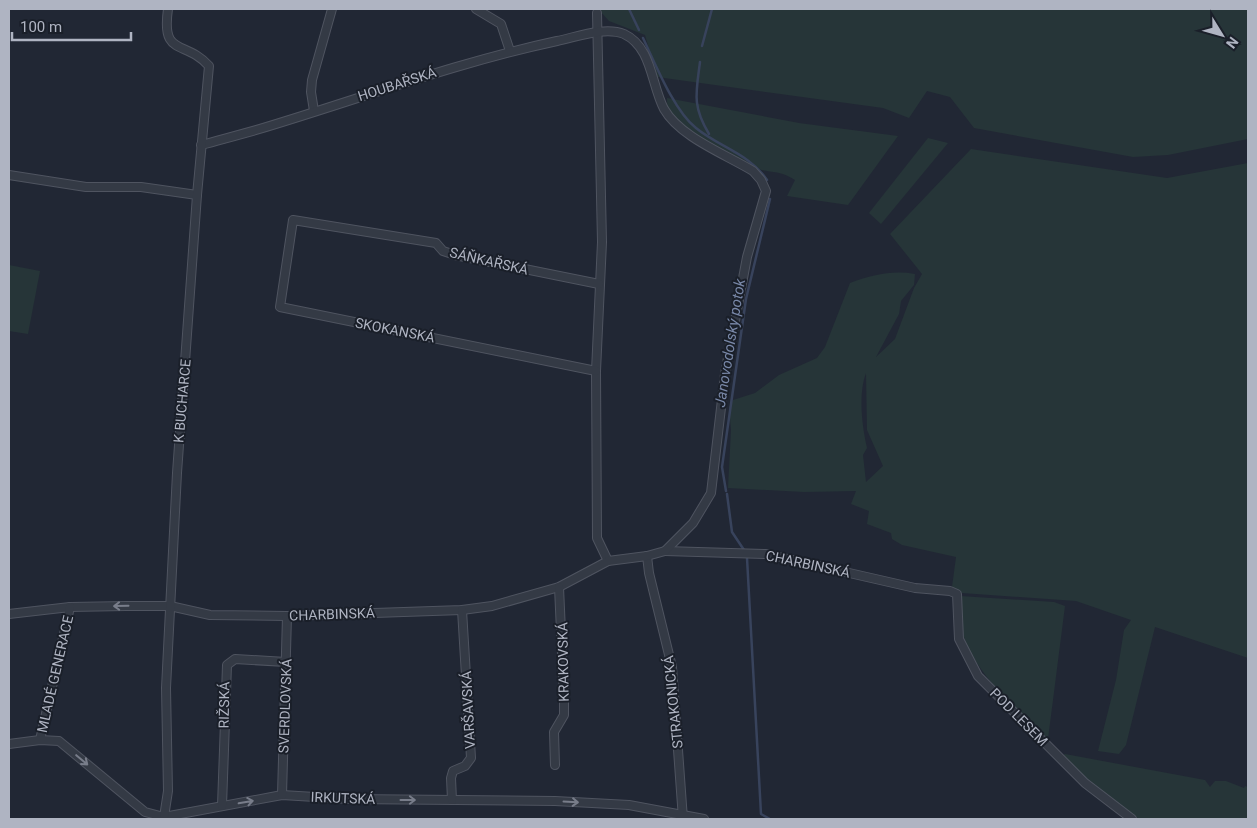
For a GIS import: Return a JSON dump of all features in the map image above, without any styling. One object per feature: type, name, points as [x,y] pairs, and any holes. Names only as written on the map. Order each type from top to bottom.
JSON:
[{"type":"street","name":"K BUCHARCE","points":[[165,818],[168,791],[166,688],[177,473],[197,195],[209,66],[199,55],[177,47],[168,39],[165,27],[168,9]]},
{"type":"street","points":[[314,112],[311,92],[312,80],[332,9]]},
{"type":"street","points":[[476,9],[501,24],[510,51]]},
{"type":"street","points":[[597,13],[602,242],[596,371],[597,538],[608,561]]},
{"type":"street","name":"HOUBAŘSKÁ","points":[[201,145],[314,112],[437,71],[510,51],[613,31],[636,41],[646,57],[663,107],[672,122],[686,133],[753,171],[761,180],[766,191],[747,257],[726,374],[712,493],[693,523],[665,551]]},
{"type":"street","points":[[9,176],[86,187],[141,187],[197,195]]},
{"type":"street","name":"SÁŇKAŘSKÁ","points":[[293,220],[436,243],[443,250],[454,255],[599,284]]},
{"type":"street","name":"SKOKANSKÁ","points":[[293,220],[280,308],[596,371]]},
{"type":"street","name":"CHARBINSKÁ","points":[[9,614],[70,607],[170,606],[210,615],[287,616],[462,610],[492,606],[559,587],[608,561],[647,556],[665,551],[766,554],[915,588],[950,591]]},
{"type":"street","name":"STRAKONICKÁ","points":[[647,556],[649,572],[672,667],[683,816]]},
{"type":"street","name":"KRAKOVSKÁ","points":[[555,765],[554,732],[564,715],[559,587]]},
{"type":"street","name":"POD LESEM","points":[[950,591],[957,594],[958,599],[959,639],[978,676],[1085,782],[1132,819]]},
{"type":"street","name":"MLADÉ GENERACE","points":[[40,740],[70,607]]},
{"type":"street","name":"VARŠAVSKÁ","points":[[452,800],[450,778],[453,771],[466,766],[470,758],[462,610]]},
{"type":"street","name":"SVERDLOVSKÁ","points":[[282,795],[287,616]]},
{"type":"street","name":"RIŽSKÁ","points":[[222,806],[227,665],[235,659],[286,662]]},
{"type":"street","points":[[9,744],[40,740],[59,741],[145,812],[165,818]]},
{"type":"street","name":"IRKUTSKÁ","points":[[165,818],[282,795],[348,799],[554,801],[629,805],[704,819]]},
{"type":"shaded area","points":[[598,9],[1248,9],[1248,139],[1168,155],[1133,157],[974,128],[950,97],[927,91],[909,118],[883,108],[657,77],[645,35],[609,21]]},
{"type":"shaded area","points":[[667,98],[799,123],[898,136],[848,205],[787,196],[795,180],[784,174],[761,170],[746,164],[708,143],[674,117],[668,109]]},
{"type":"shaded area","points":[[928,138],[948,143],[881,224],[869,213]]},
{"type":"shaded area","points":[[971,149],[1167,178],[1248,163],[1248,658],[1155,627],[1126,745],[1119,754],[1098,751],[1116,680],[1124,630],[1131,620],[1076,601],[962,593],[952,587],[956,557],[902,545],[892,539],[891,533],[867,524],[869,511],[851,504],[856,491],[804,492],[728,488],[731,430],[729,407],[733,400],[755,393],[779,375],[817,358],[825,347],[850,283],[882,274],[915,274],[914,285],[901,301],[899,314],[876,357],[895,339],[914,288],[922,274],[890,234]],"holes":[[[866,373],[867,430],[883,466],[866,482],[863,455],[867,448],[861,400]]]},
{"type":"shaded area","points":[[9,265],[40,271],[28,334],[9,331]]},
{"type":"shaded area","points":[[960,596],[1054,602],[1065,606],[1048,739],[999,692],[978,665],[963,635],[960,616]]},
{"type":"shaded area","points":[[1065,754],[1205,780],[1210,787],[1215,781],[1226,781],[1244,788],[1245,786],[1248,787],[1248,819],[1139,819],[1088,784],[1062,756]]},
{"type":"waterway","name":"Janovodolský potok","points":[[629,9],[639,30]]},
{"type":"waterway","points":[[702,46],[712,9]]},
{"type":"waterway","name":"Janovodolský potok","points":[[643,38],[673,99],[688,120],[705,135],[743,157],[760,171],[767,180]]},
{"type":"waterway","points":[[700,62],[697,99],[700,115],[709,134]]},
{"type":"waterway","name":"Janovodolský potok","points":[[726,491],[722,467],[746,299],[770,199]]},
{"type":"waterway","name":"Janovodolský potok","points":[[727,494],[732,532],[744,550]]},
{"type":"waterway","name":"Janovodolský potok","points":[[747,558],[761,814],[770,819]]}]
